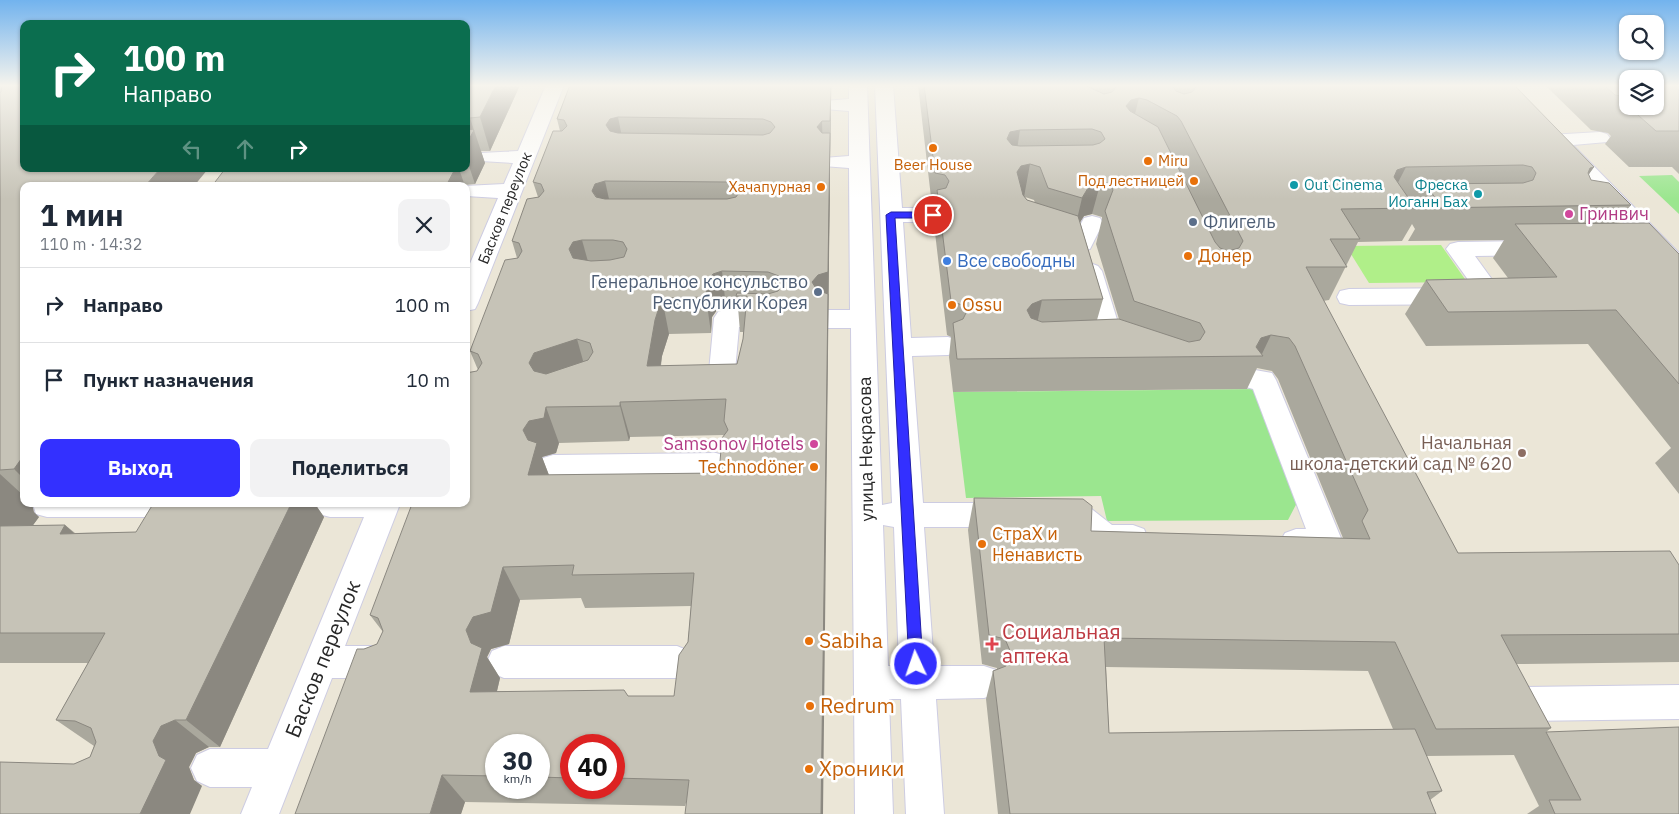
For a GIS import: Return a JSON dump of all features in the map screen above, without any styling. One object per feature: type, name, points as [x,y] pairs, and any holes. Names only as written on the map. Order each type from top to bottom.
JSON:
[{"type":"street","name":"Басков переулок","points":[[477,292],[507,226],[512,191],[539,123]]},
{"type":"street","name":"улица Некрасова","points":[[853,123],[859,162],[874,814]]},
{"type":"street","name":"улица Некрасова","points":[[886,123],[925,814]]},
{"type":"street","points":[[1600,138],[1550,132],[1679,267]]},
{"type":"street","points":[[488,157],[550,160]]},
{"type":"street","points":[[830,162],[859,162]]},
{"type":"street","points":[[472,191],[512,191]]},
{"type":"street","points":[[1595,207],[1622,207]]},
{"type":"street","points":[[891,215],[933,215]]},
{"type":"street","points":[[1092,223],[1074,241],[1111,342]]},
{"type":"street","points":[[1631,247],[1659,247]]},
{"type":"street","points":[[1349,297],[1492,296],[1458,249],[1555,248]]},
{"type":"street","points":[[721,382],[727,318],[771,319]]},
{"type":"street","points":[[828,319],[863,320]]},
{"type":"street","points":[[1082,343],[1111,342],[1136,351]]},
{"type":"street","points":[[898,347],[948,346]]},
{"type":"street","points":[[1256,380],[1263,380],[1327,543],[1269,542]]},
{"type":"street","points":[[553,466],[716,464]]},
{"type":"street","name":"Басков переулок","points":[[260,814],[384,507]]},
{"type":"street","points":[[868,515],[1078,516],[1106,538],[1164,539]]},
{"type":"street","points":[[321,662],[388,662]]},
{"type":"street","points":[[504,662],[677,662]]},
{"type":"street","points":[[872,683],[984,682]]},
{"type":"street","points":[[1524,704],[1679,702]]},
{"type":"street","points":[[210,768],[279,768]]},
{"type":"green space","points":[[1672,175],[1679,182],[1679,214],[1639,176]]},
{"type":"green space","points":[[1441,245],[1467,282],[1369,283],[1346,246]]},
{"type":"green space","points":[[1260,389],[1301,495],[1288,520],[1107,521],[1101,496],[966,498],[953,392]]},
{"type":"building","points":[[0,123],[20,123],[20,172],[157,172],[149,182],[20,182],[20,461],[14,469],[0,470]]},
{"type":"building","points":[[565,123],[607,123],[606,125],[610,131],[618,133],[763,135],[770,133],[775,127],[772,123],[820,123],[817,127],[822,133],[830,133],[828,272],[818,275],[812,282],[817,290],[828,294],[821,814],[685,814],[689,780],[625,778],[625,734],[560,734],[560,778],[550,777],[550,734],[485,734],[485,776],[442,775],[430,814],[295,814],[357,649],[364,649],[377,644],[383,631],[378,618],[370,615],[411,507],[470,507],[470,372],[477,371],[482,363],[478,354],[470,351],[505,260],[518,258],[522,251],[519,243],[512,241],[527,199],[539,197],[544,191],[541,184],[533,182],[553,131],[562,131],[567,126]],"holes":[[[605,181],[728,182],[737,184],[740,191],[736,197],[727,199],[605,199],[596,197],[592,191],[595,184]],[[582,240],[613,240],[623,242],[627,249],[624,257],[610,260],[591,261],[573,258],[569,249],[573,242]],[[722,271],[768,272],[779,276],[783,284],[778,291],[768,294],[737,293],[736,296],[747,296],[743,339],[737,364],[647,366],[655,320],[662,298],[706,297],[707,281],[713,274]],[[577,339],[590,343],[593,352],[588,360],[546,374],[534,371],[529,363],[534,353]],[[726,399],[724,421],[728,430],[722,438],[719,473],[528,475],[537,443],[528,440],[523,430],[529,421],[544,418],[546,407],[620,406],[620,402]],[[574,565],[572,575],[694,573],[688,642],[679,655],[674,696],[628,696],[624,690],[470,692],[482,648],[471,643],[466,630],[473,617],[491,612],[503,567]]]},
{"type":"building","points":[[929,123],[1151,123],[1158,127],[1215,242],[1220,248],[1228,251],[1239,248],[1243,241],[1182,123],[1551,123],[1594,167],[1590,168],[1588,173],[1591,180],[1609,183],[1631,205],[1427,208],[1433,206],[1437,201],[1426,184],[1523,183],[1533,180],[1536,173],[1532,167],[1523,165],[1406,167],[1397,170],[1394,177],[1414,206],[1421,208],[1341,209],[1360,239],[1330,239],[1347,267],[1306,267],[1458,553],[1670,551],[1679,565],[1679,634],[1501,635],[1551,728],[1436,729],[1395,642],[1104,638],[1109,733],[1415,729],[1442,791],[1427,792],[1436,814],[1010,814],[993,671],[1006,666],[1011,653],[1005,639],[989,635],[974,498],[1083,499],[1092,506],[1091,531],[1370,539],[1362,521],[1368,510],[1295,346],[1289,338],[1271,335],[1261,338],[1256,347],[1263,356],[957,359],[953,323],[963,319],[967,311],[962,305],[951,301],[937,190],[946,188],[949,181],[945,175],[935,173]],"holes":[[[1092,129],[1101,132],[1105,139],[1093,145],[1020,146],[1012,145],[1007,139],[1010,132],[1020,130]],[[1030,164],[1040,167],[1048,188],[1082,198],[1091,183],[1101,181],[1110,184],[1113,190],[1105,211],[1134,301],[1200,323],[1205,332],[1200,340],[1189,342],[1119,319],[1042,322],[1031,318],[1027,310],[1032,304],[1042,300],[1103,299],[1078,216],[1027,200],[1023,195],[1017,172],[1021,166]]]},
{"type":"building","points":[[1647,123],[1679,123],[1679,131],[1656,131]]},
{"type":"building","points":[[470,129],[474,130],[470,138]]},
{"type":"building","points":[[223,172],[453,172],[448,182],[215,182]]},
{"type":"building","points":[[1649,223],[1679,254],[1679,384],[1616,310],[1448,312],[1426,280],[1557,277],[1515,224]]},
{"type":"building","points":[[151,507],[290,507],[186,720],[175,720],[161,726],[153,741],[159,756],[166,760],[140,814],[0,814],[0,762],[74,764],[90,757],[96,742],[91,728],[75,721],[56,720],[105,633],[0,633],[0,526],[65,525],[60,534],[136,532]]},
{"type":"building","points":[[1679,727],[1679,814],[1555,814],[1549,800],[1581,800],[1546,732]]},
{"type":"place","name":"Beer House","points":[[933,148]]},
{"type":"place","name":"Miru","points":[[1148,161]]},
{"type":"place","name":"Под лестницей","points":[[1194,181]]},
{"type":"place","name":"Out Cinema","points":[[1294,185]]},
{"type":"place","name":"Хачапурная","points":[[821,187]]},
{"type":"place","name":"Фреска Иоганн Бах","points":[[1478,194]]},
{"type":"place","name":"Гринвич","points":[[1569,214]]},
{"type":"place","name":"Флигель","points":[[1193,222]]},
{"type":"place","name":"Донер","points":[[1188,256]]},
{"type":"place","name":"Все свободны","points":[[947,261]]},
{"type":"place","name":"Генеральное консульство Республики Корея","points":[[818,292]]},
{"type":"place","name":"Ossu","points":[[952,305]]},
{"type":"place","name":"Samsonov Hotels","points":[[814,444]]},
{"type":"place","name":"Начальная школа-детский сад № 620","points":[[1522,453]]},
{"type":"place","name":"Technodöner","points":[[814,467]]},
{"type":"place","name":"СтраХ и Ненависть","points":[[982,544]]},
{"type":"place","name":"Sabiha","points":[[809,641]]},
{"type":"place","name":"Социальная аптека","points":[[992,644]]},
{"type":"place","name":"Redrum","points":[[810,706]]},
{"type":"place","name":"Хроники","points":[[809,769]]},
{"type":"route","points":[[916,664],[891,215],[933,215]]}]
